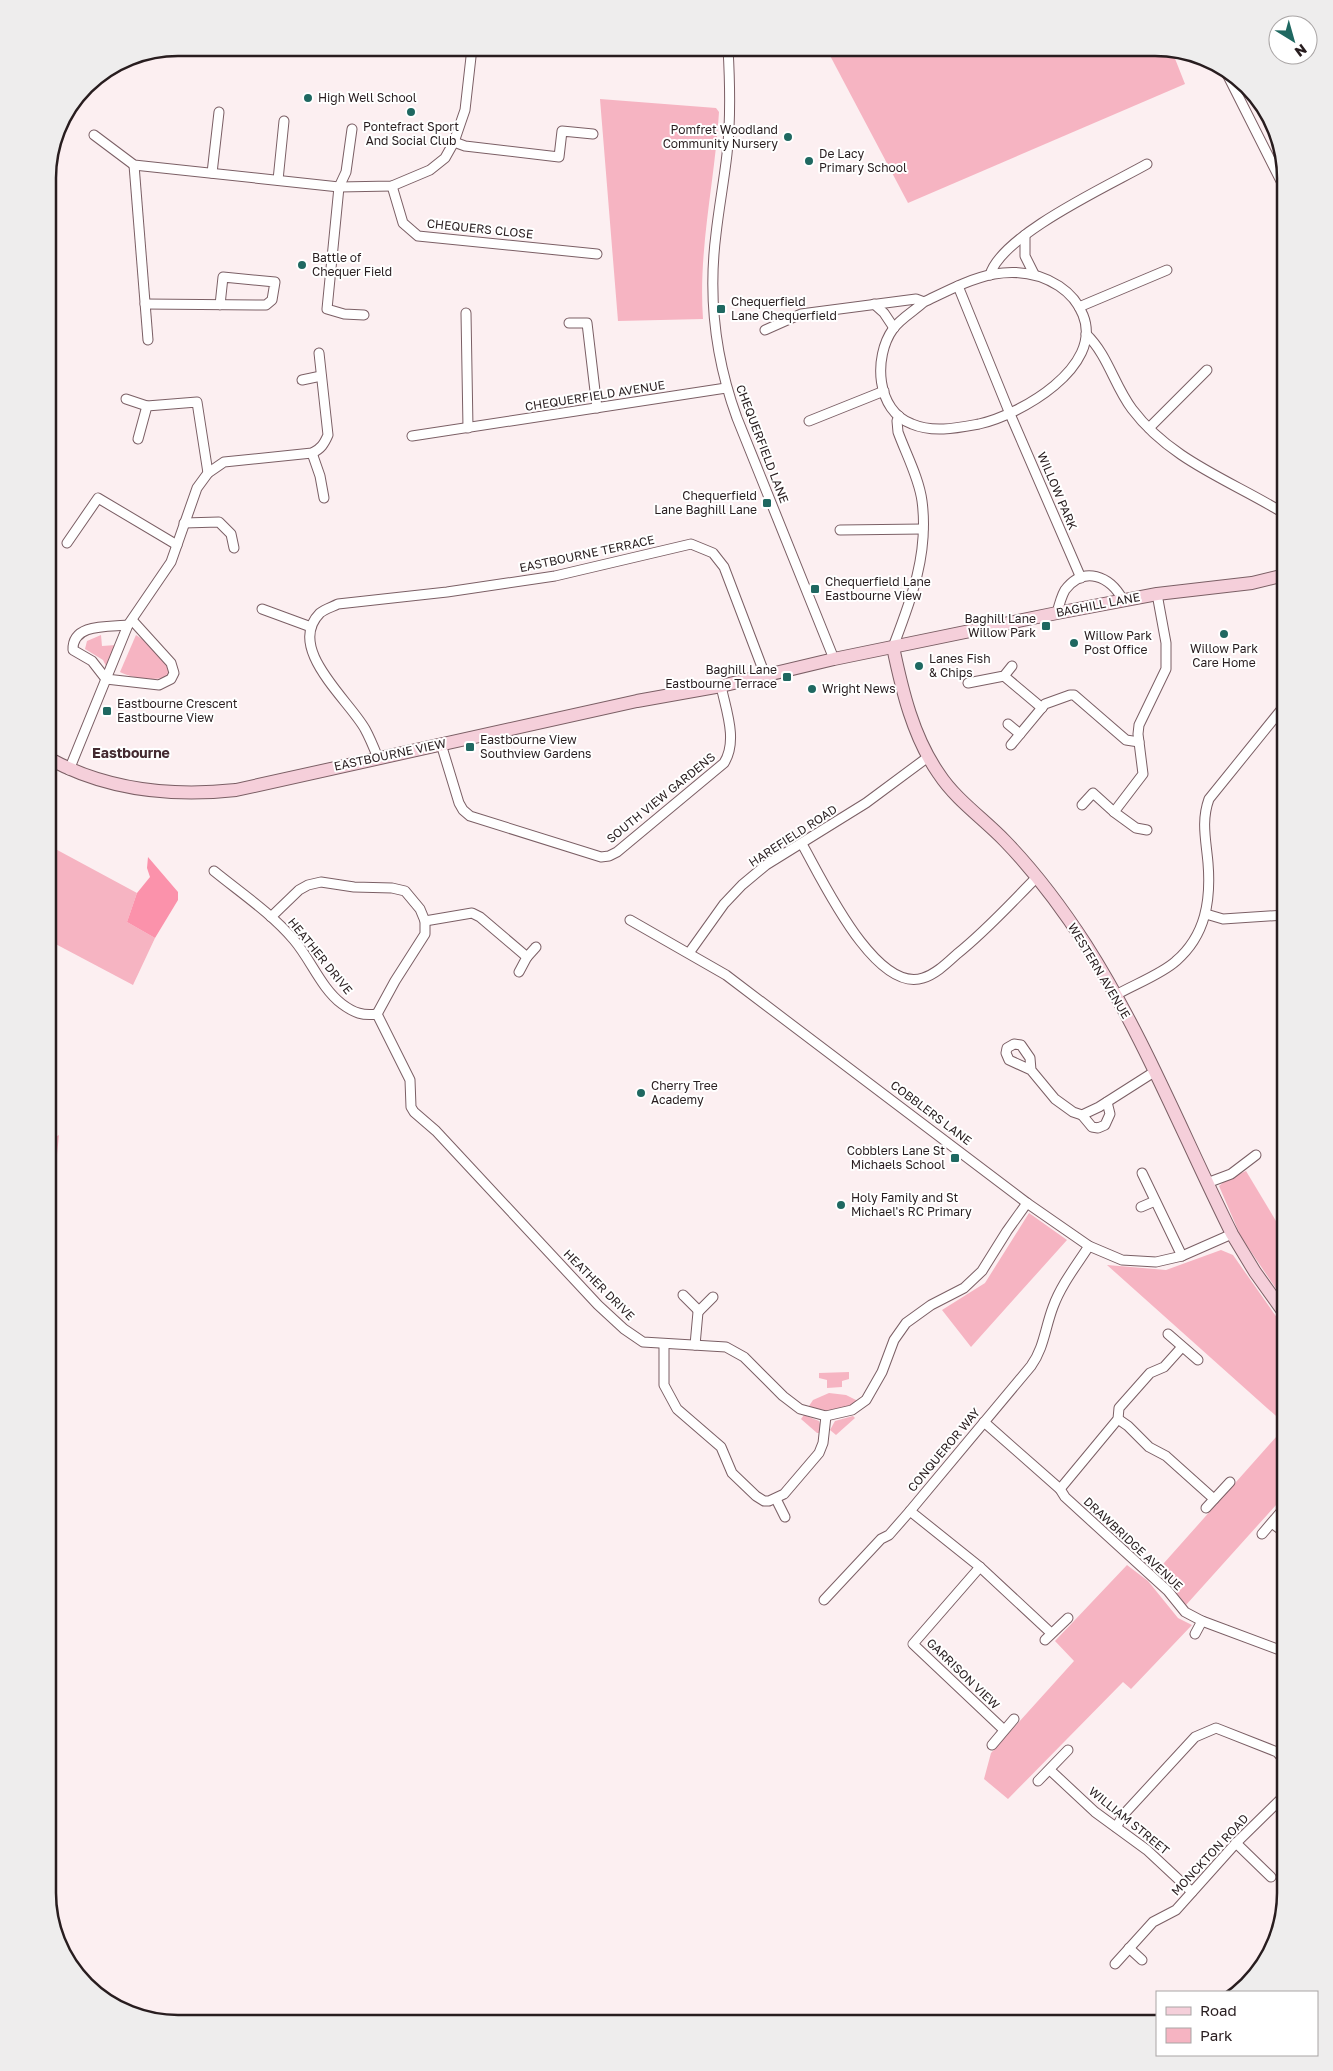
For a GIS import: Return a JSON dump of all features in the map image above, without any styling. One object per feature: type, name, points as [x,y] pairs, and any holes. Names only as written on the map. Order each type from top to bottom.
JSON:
[{"type":"street","points":[[94,135],[134,165],[339,187],[392,186],[430,170],[445,158],[454,142],[465,110],[471,57]]},
{"type":"street","name":"CHEQUERFIELD LANE","points":[[728,57],[730,111],[727,154],[716,233],[712,292],[716,339],[726,388],[834,660]]},
{"type":"street","points":[[1236,88],[1276,169]]},
{"type":"street","points":[[212,173],[219,112]]},
{"type":"street","points":[[278,180],[284,121]]},
{"type":"street","points":[[352,129],[346,172],[339,187],[327,309],[344,314],[364,315]]},
{"type":"street","points":[[454,142],[465,146],[559,157],[562,131],[593,134]]},
{"type":"street","points":[[990,275],[995,262],[1049,218],[1147,164]]},
{"type":"street","points":[[134,165],[148,340]]},
{"type":"street","name":"CHEQUERS CLOSE","points":[[392,186],[403,224],[418,236],[597,254]]},
{"type":"street","points":[[1025,236],[1025,256],[1034,274]]},
{"type":"street","points":[[1080,307],[1167,270]]},
{"type":"street","points":[[1034,274],[1066,290],[1080,307],[1084,319],[1086,334],[1081,352],[1061,380],[1035,400],[1010,414],[994,420],[951,429],[930,429],[914,425],[899,416],[894,411],[884,391],[881,373],[881,356],[894,328],[924,302],[958,286],[990,275],[1034,274]]},
{"type":"street","points":[[145,304],[220,305],[266,305],[270,303],[275,282],[223,277],[220,305]]},
{"type":"street","name":"WILLOW PARK","points":[[958,286],[1010,414],[1081,578]]},
{"type":"street","points":[[766,330],[801,314],[916,299],[924,302]]},
{"type":"street","points":[[874,304],[884,312],[894,328]]},
{"type":"street","points":[[466,313],[468,428]]},
{"type":"street","points":[[570,324],[586,323],[597,408]]},
{"type":"street","points":[[1086,334],[1097,344],[1131,408],[1177,454],[1277,509]]},
{"type":"street","points":[[69,770],[130,622],[171,562],[197,488],[208,473],[224,462],[312,454],[320,450],[328,435],[319,353]]},
{"type":"street","points":[[1149,428],[1207,370]]},
{"type":"street","points":[[302,380],[321,376]]},
{"type":"street","name":"CHEQUERFIELD AVENUE","points":[[412,436],[726,388]]},
{"type":"street","points":[[809,421],[884,391]]},
{"type":"street","points":[[126,399],[147,406],[197,402],[208,473]]},
{"type":"street","points":[[138,439],[147,406]]},
{"type":"street","points":[[893,647],[914,591],[922,556],[923,529],[922,501],[898,432],[897,421],[899,416]]},
{"type":"street","points":[[312,454],[320,476],[324,498]]},
{"type":"street","points":[[67,543],[98,498],[177,545]]},
{"type":"street","points":[[184,523],[219,522],[236,537],[234,548]]},
{"type":"street","points":[[840,530],[923,529]]},
{"type":"street","name":"EASTBOURNE TERRACE","points":[[311,627],[321,612],[338,604],[447,592],[555,576],[691,544],[713,553],[724,567],[765,675]]},
{"type":"street","points":[[1057,612],[1064,592],[1072,583],[1081,578],[1092,576],[1108,580],[1116,588],[1123,600]]},
{"type":"street","name":"BAGHILL LANE","points":[[765,675],[1057,612],[1156,594],[1252,583],[1277,577]]},
{"type":"street","points":[[1114,812],[1143,774],[1139,725],[1160,684],[1166,663],[1166,643],[1156,594]]},
{"type":"street","points":[[262,609],[311,627],[310,640],[319,667],[365,728],[378,758]]},
{"type":"street","points":[[130,622],[171,663],[174,673],[170,679],[159,685],[106,679],[92,661],[73,650],[75,639],[85,630],[130,622]]},
{"type":"street","name":"WESTERN AVENUE","points":[[893,647],[902,691],[928,757],[940,776],[1005,841],[1037,877],[1080,935],[1116,994],[1232,1234],[1255,1272],[1277,1302]]},
{"type":"street","points":[[968,683],[1004,676],[1012,666]]},
{"type":"street","name":"EASTBOURNE VIEW","points":[[57,763],[69,770],[136,789],[202,794],[236,790],[637,701],[721,686],[765,675]]},
{"type":"street","points":[[1004,676],[1042,708]]},
{"type":"street","name":"SOUTH VIEW GARDENS","points":[[441,744],[459,803],[470,816],[602,857],[609,856],[617,852],[724,763],[729,756],[731,741],[721,686]]},
{"type":"street","points":[[1011,745],[1046,704],[1070,695],[1074,695],[1126,740],[1140,742]]},
{"type":"street","points":[[1116,994],[1176,962],[1188,948],[1206,914],[1210,889],[1203,824],[1209,799],[1277,716]]},
{"type":"street","points":[[1008,724],[1020,734]]},
{"type":"street","name":"HAREFIELD ROAD","points":[[689,953],[724,904],[742,885],[766,865],[866,803],[928,757]]},
{"type":"street","points":[[1082,805],[1092,793],[1136,828],[1147,830]]},
{"type":"street","points":[[802,844],[850,928],[882,967],[908,981],[922,979],[947,963],[988,928],[1037,877]]},
{"type":"street","name":"HEATHER DRIVE","points":[[214,870],[271,917],[305,952],[318,975],[341,1003],[365,1016],[378,1014],[410,1080],[409,1101],[414,1112],[436,1131],[624,1330],[643,1342],[664,1345],[726,1347],[744,1357],[783,1396],[800,1409],[826,1416],[852,1410],[866,1400],[882,1372],[894,1340],[906,1323],[930,1306],[964,1288],[976,1277],[982,1271],[1027,1203]]},
{"type":"street","points":[[271,917],[299,890],[308,885],[321,882],[354,887],[392,888],[405,891],[420,910],[425,921],[425,934],[395,981],[378,1014]]},
{"type":"street","points":[[425,921],[472,914],[480,918],[527,957]]},
{"type":"street","points":[[1206,914],[1223,919],[1277,916]]},
{"type":"street","name":"COBBLERS LANE","points":[[630,920],[726,975],[1027,1203],[1088,1246],[1122,1260],[1156,1262],[1182,1256],[1232,1234]]},
{"type":"street","points":[[519,972],[527,957],[536,947]]},
{"type":"street","points":[[1031,1070],[1055,1099],[1073,1112],[1082,1115],[1092,1126],[1098,1128],[1109,1120],[1110,1114],[1107,1102]]},
{"type":"street","points":[[1082,1115],[1107,1102],[1154,1072]]},
{"type":"street","points":[[1207,1184],[1232,1174],[1256,1155]]},
{"type":"street","points":[[1142,1173],[1182,1256]]},
{"type":"street","points":[[1141,1207],[1155,1201]]},
{"type":"street","name":"CONQUEROR WAY","points":[[1051,1633],[980,1567],[910,1511],[1040,1354],[1053,1308],[1066,1281],[1088,1246]]},
{"type":"street","points":[[683,1295],[700,1311]]},
{"type":"street","points":[[695,1345],[698,1312],[713,1298]]},
{"type":"street","points":[[1168,1334],[1198,1360]]},
{"type":"street","points":[[664,1345],[664,1385],[677,1409],[721,1447],[732,1473],[756,1496],[764,1501],[776,1499],[784,1494],[822,1448],[826,1416]]},
{"type":"street","points":[[1060,1489],[1118,1419],[1119,1408],[1150,1373],[1164,1366],[1182,1346]]},
{"type":"street","points":[[1118,1419],[1149,1446],[1166,1456],[1214,1499]]},
{"type":"street","name":"DRAWBRIDGE AVENUE","points":[[984,1422],[1060,1489],[1065,1497],[1168,1591],[1185,1612],[1202,1621],[1277,1649]]},
{"type":"street","points":[[1206,1508],[1230,1482]]},
{"type":"street","points":[[776,1499],[784,1517]]},
{"type":"street","points":[[824,1600],[881,1539],[889,1535],[910,1511]]},
{"type":"street","points":[[1262,1534],[1277,1517]]},
{"type":"street","points":[[1272,1523],[1277,1527]]},
{"type":"street","name":"GARRISON VIEW","points":[[980,1567],[913,1644],[1004,1730]]},
{"type":"street","points":[[1045,1640],[1068,1618]]},
{"type":"street","points":[[1195,1634],[1202,1621]]},
{"type":"street","points":[[992,1745],[1014,1719]]},
{"type":"street","points":[[1116,1827],[1125,1813],[1195,1737],[1216,1728],[1277,1752]]},
{"type":"street","points":[[1038,1781],[1068,1750]]},
{"type":"street","name":"WILLIAM STREET","points":[[1050,1770],[1095,1812],[1147,1850],[1192,1892]]},
{"type":"street","name":"MONCKTON ROAD","points":[[1115,1964],[1153,1922],[1176,1910],[1236,1843],[1277,1803]]},
{"type":"street","points":[[1236,1843],[1272,1877]]},
{"type":"street","points":[[1129,1948],[1142,1960]]},
{"type":"green space","points":[[831,57],[1175,58],[1185,84],[908,203]]},
{"type":"green space","points":[[600,99],[716,108],[719,112],[705,241],[702,293],[703,319],[618,321]]},
{"type":"green space","points":[[101,635],[102,646],[116,645],[106,666],[103,660],[85,649],[87,641]]},
{"type":"green space","points":[[136,635],[169,666],[170,674],[166,677],[145,679],[120,672]]},
{"type":"green space","points":[[57,850],[137,893],[127,922],[155,938],[133,985],[57,945]]},
{"type":"green space","points":[[59,1135],[56,1160],[56,1136]]},
{"type":"green space","points":[[1246,1171],[1277,1223],[1277,1290],[1241,1237],[1219,1186],[1226,1180]]},
{"type":"green space","points":[[1029,1213],[1067,1240],[971,1347],[942,1310],[985,1283]]},
{"type":"green space","points":[[1221,1250],[1233,1255],[1277,1318],[1277,1417],[1107,1265],[1166,1270]]},
{"type":"green space","points":[[849,1372],[849,1379],[842,1381],[842,1387],[827,1388],[827,1380],[819,1378],[819,1373]]},
{"type":"green space","points":[[829,1393],[846,1395],[858,1401],[834,1410],[822,1410],[809,1406],[813,1400]]},
{"type":"green space","points":[[804,1415],[819,1421],[820,1433],[817,1433],[801,1419]]},
{"type":"green space","points":[[853,1416],[855,1418],[836,1435],[830,1430],[835,1421]]},
{"type":"green space","points":[[1277,1436],[1277,1504],[1186,1605],[1168,1582],[1156,1572]]},
{"type":"green space","points":[[1127,1565],[1148,1581],[1178,1618],[1192,1625],[1131,1689],[1123,1682],[1008,1799],[984,1779],[991,1753],[1074,1661],[1055,1641]]},
{"type":"shaded area","points":[[148,857],[178,892],[178,900],[155,938],[127,922],[137,893],[150,877],[147,868]]},
{"type":"place","name":"High Well School","points":[[308,98]]},
{"type":"place","name":"Pontefract Sport And Social Club","points":[[411,112]]},
{"type":"place","name":"Pomfret Woodland Community Nursery","points":[[788,137]]},
{"type":"place","name":"De Lacy Primary School","points":[[809,161]]},
{"type":"place","name":"Battle of Chequer Field","points":[[302,265]]},
{"type":"place","name":"Chequerfield Lane Chequerfield","points":[[721,309]]},
{"type":"place","name":"Chequerfield Lane Baghill Lane","points":[[767,503]]},
{"type":"place","name":"Chequerfield Lane Eastbourne View","points":[[815,589]]},
{"type":"place","name":"Baghill Lane Willow Park","points":[[1046,626]]},
{"type":"place","name":"Willow Park Care Home","points":[[1224,634]]},
{"type":"place","name":"Willow Park Post Office","points":[[1074,643]]},
{"type":"place","name":"Lanes Fish & Chips","points":[[919,666]]},
{"type":"place","name":"Baghill Lane Eastbourne Terrace","points":[[787,677]]},
{"type":"place","name":"Wright News","points":[[812,689]]},
{"type":"place","name":"Eastbourne Crescent Eastbourne View","points":[[107,711]]},
{"type":"place","name":"Eastbourne View Southview Gardens","points":[[470,747]]},
{"type":"place","name":"Cherry Tree Academy","points":[[641,1093]]},
{"type":"place","name":"Cobblers Lane St Michaels School","points":[[955,1158]]},
{"type":"place","name":"Holy Family and St Michael's RC Primary","points":[[841,1205]]},
{"type":"district","name":"Eastbourne","points":[[131,753]]}]
